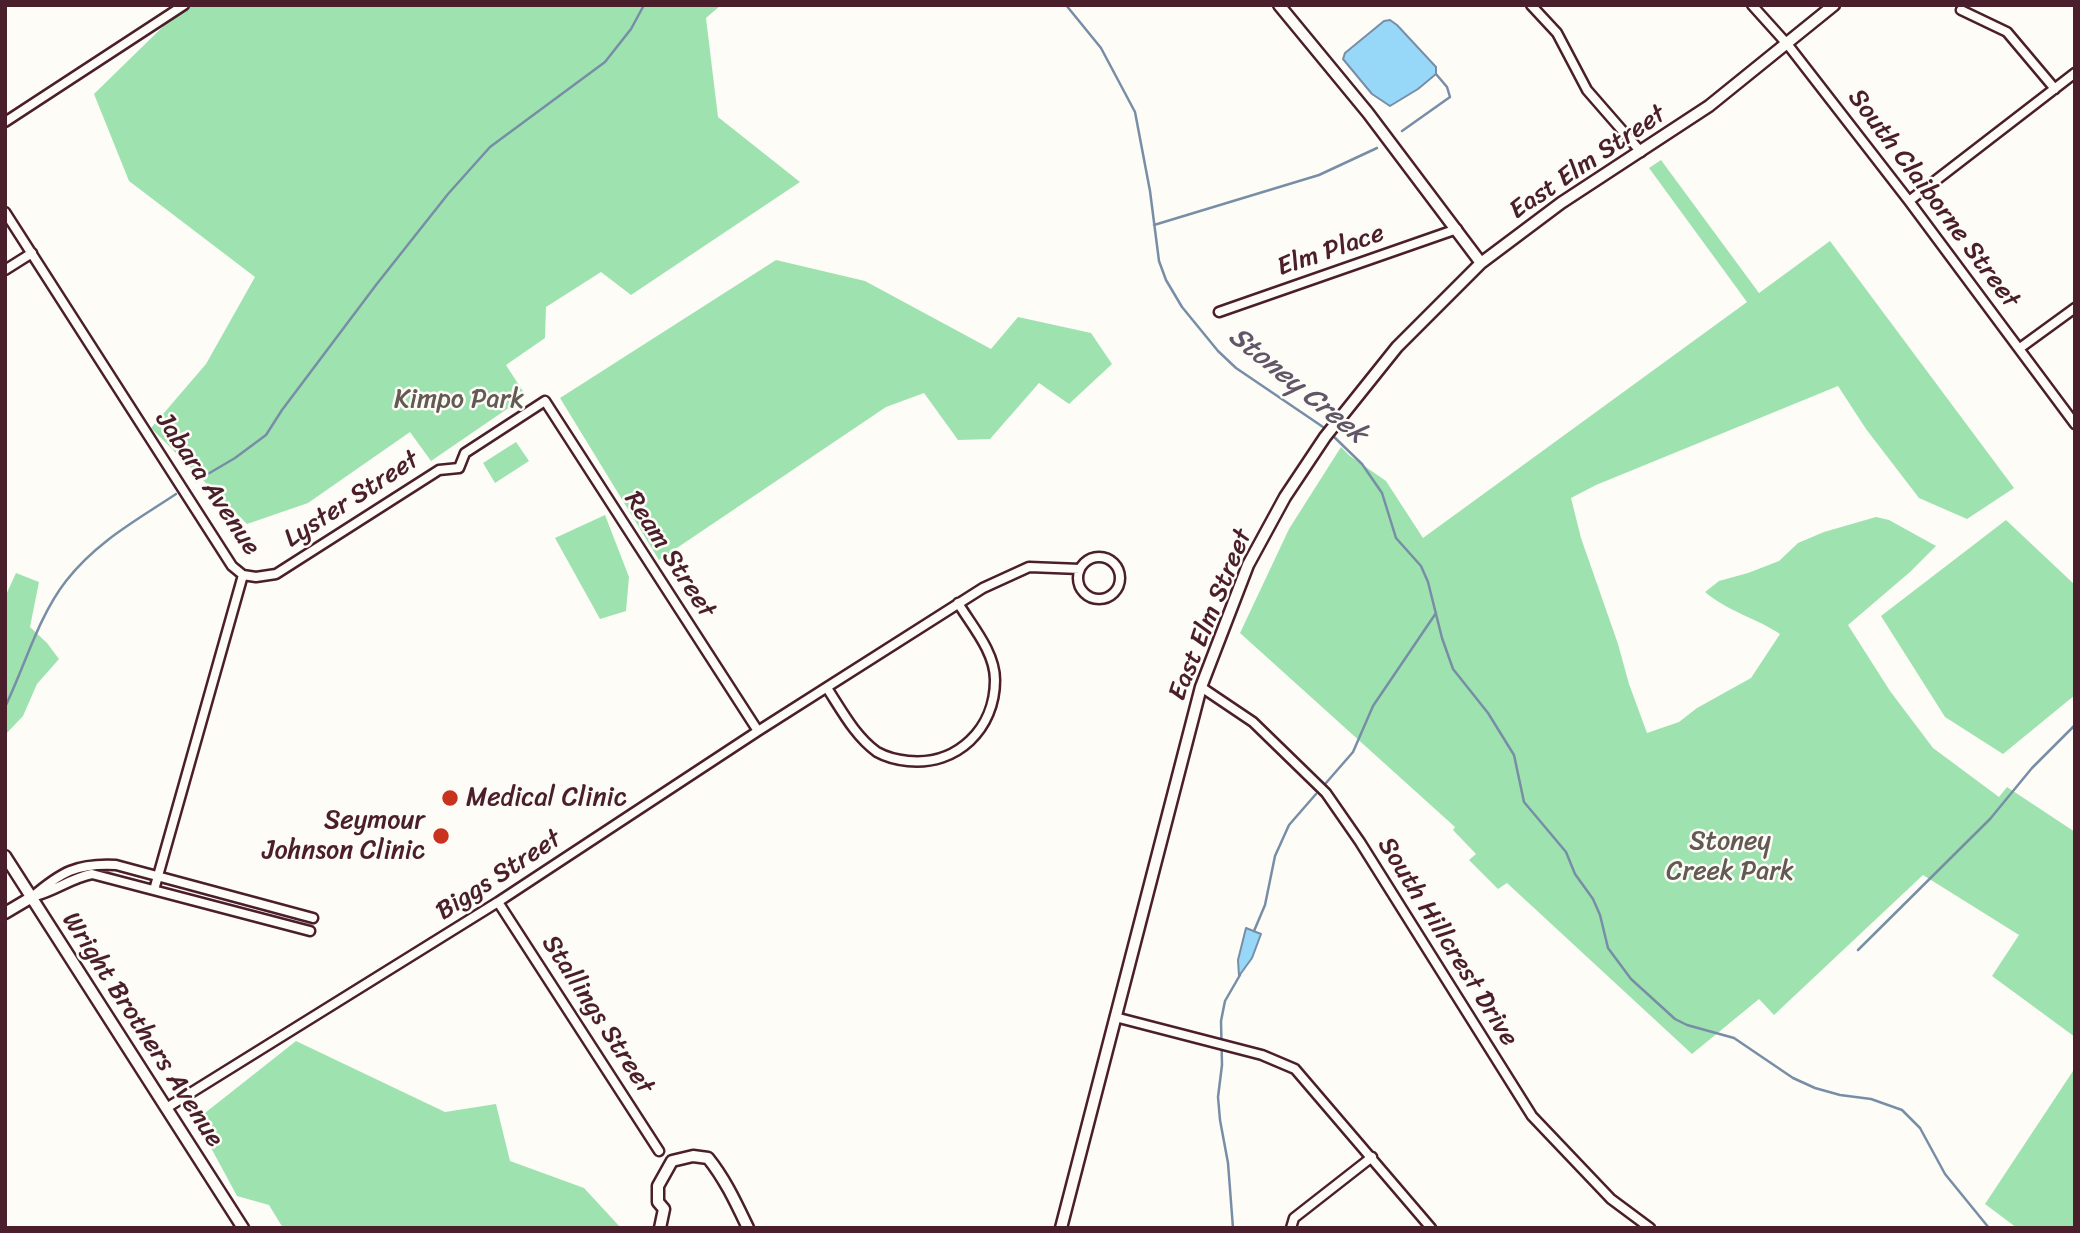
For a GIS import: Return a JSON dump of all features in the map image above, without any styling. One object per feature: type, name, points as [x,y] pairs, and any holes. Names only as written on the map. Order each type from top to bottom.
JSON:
[{"type":"street","points":[[167,5],[172,14]]},
{"type":"street","points":[[5,122],[184,5]]},
{"type":"street","points":[[1279,5],[1368,113],[1481,263]]},
{"type":"street","points":[[1531,5],[1557,33],[1587,90],[1642,152]]},
{"type":"street","name":"South Claiborne Street","points":[[1752,5],[1788,45],[1909,201],[2075,424]]},
{"type":"street","name":"East Elm Street","points":[[1061,1228],[1201,687],[1248,565],[1285,497],[1325,437],[1397,346],[1481,263],[1561,203],[1710,106],[1834,5]]},
{"type":"street","points":[[1961,10],[2007,32],[2054,89]]},
{"type":"street","points":[[1909,201],[2075,73]]},
{"type":"street","name":"Jabara Avenue","points":[[5,212],[232,566],[243,575],[154,890]]},
{"type":"street","name":"Elm Place","points":[[1219,312],[1457,229]]},
{"type":"street","points":[[5,270],[32,253]]},
{"type":"street","points":[[2020,348],[2075,308]]},
{"type":"street","name":"Lyster Street","points":[[243,575],[256,577],[276,573],[439,470],[459,468],[465,453],[545,401]]},
{"type":"street","name":"Ream Street","points":[[545,401],[758,731]]},
{"type":"street","points":[[1096,556],[1108,558],[1119,569],[1120,584],[1112,596],[1100,600],[1086,595],[1079,586],[1080,569],[1088,559],[1096,556]]},
{"type":"street","name":"Biggs Street","points":[[168,1107],[498,902],[758,731],[983,588],[1029,567],[1080,569]]},
{"type":"street","points":[[827,688],[861,738],[880,754],[901,761],[925,763],[946,757],[965,745],[982,728],[992,704],[995,678],[990,654],[958,603]]},
{"type":"street","name":"South Hillcrest Drive","points":[[1201,687],[1253,722],[1326,793],[1360,842],[1532,1116],[1611,1199],[1650,1228]]},
{"type":"street","name":"Wright Brothers Avenue","points":[[5,856],[243,1228]]},
{"type":"street","points":[[5,913],[76,867],[94,864],[116,865],[313,918]]},
{"type":"street","points":[[32,897],[52,892],[79,876],[92,874],[310,931]]},
{"type":"street","name":"Stallings Street","points":[[498,902],[659,1151]]},
{"type":"street","points":[[1115,1017],[1262,1055],[1295,1069],[1431,1228]]},
{"type":"street","points":[[660,1228],[664,1209],[658,1202],[658,1186],[672,1161],[693,1156],[708,1158],[716,1167],[748,1228]]},
{"type":"street","points":[[1291,1228],[1294,1218],[1372,1157]]},
{"type":"green space","name":"Kimpo Park","points":[[185,5],[721,5],[706,18],[718,117],[800,182],[631,295],[601,272],[546,307],[545,338],[506,365],[526,396],[431,461],[410,432],[308,503],[247,524],[151,428],[206,364],[255,277],[129,181],[94,94]]},
{"type":"green space","name":"Stoney Creek Park","points":[[1661,160],[1759,293],[1830,241],[2014,488],[1967,519],[1919,498],[1866,429],[1838,386],[1596,485],[1571,498],[1581,538],[1647,733],[1679,722],[1697,708],[1751,678],[1780,634],[1705,592],[1719,581],[1779,561],[1798,543],[1824,532],[1876,517],[1889,520],[1936,546],[1848,625],[1890,691],[1933,748],[1999,797],[2007,787],[2075,832],[2075,1037],[1992,976],[2019,935],[1923,875],[1774,1015],[1759,999],[1692,1054],[1507,883],[1498,889],[1469,860],[1476,854],[1453,830],[1455,827],[1240,633],[1289,529],[1341,447],[1386,481],[1423,538],[1747,302],[1649,168]]},
{"type":"green space","points":[[776,260],[865,281],[991,349],[1018,317],[1091,333],[1112,364],[1069,404],[1039,383],[990,439],[958,440],[924,393],[886,407],[659,560],[560,398]]},
{"type":"green space","points":[[516,442],[529,461],[495,483],[483,463]]},
{"type":"green space","points":[[605,515],[629,577],[626,611],[600,619],[555,538]]},
{"type":"green space","points":[[2006,520],[2075,585],[2075,695],[2003,754],[1945,717],[1881,616]]},
{"type":"green space","points":[[16,573],[39,582],[30,627],[59,659],[37,684],[23,716],[5,735],[5,597]]},
{"type":"green space","points":[[296,1041],[445,1112],[496,1104],[510,1161],[584,1188],[621,1228],[283,1228],[269,1205],[237,1196],[196,1120]]},
{"type":"green space","points":[[2075,1068],[2075,1228],[2017,1228],[1985,1204]]},
{"type":"water","points":[[1390,20],[1436,67],[1436,74],[1390,106],[1372,94],[1343,59],[1345,53],[1384,21]]},
{"type":"water","points":[[1246,928],[1261,934],[1252,958],[1239,976],[1238,960]]},
{"type":"waterway","points":[[196,481],[235,458],[266,435],[376,285],[448,194],[490,147],[605,62],[631,29],[644,5]]},
{"type":"waterway","name":"Stoney Creek","points":[[1066,5],[1101,48],[1135,112],[1150,191],[1159,261],[1166,280],[1182,307],[1218,351],[1236,368],[1326,429]]},
{"type":"waterway","points":[[1402,131],[1450,97],[1447,87],[1436,74]]},
{"type":"waterway","points":[[1154,225],[1319,175],[1377,148]]},
{"type":"waterway","name":"Stoney Creek","points":[[1331,434],[1362,464],[1382,493],[1396,538],[1421,566],[1428,582],[1453,669],[1488,713],[1514,755],[1524,802],[1566,852],[1575,874],[1593,899],[1608,948],[1631,979],[1675,1019],[1734,1038],[1793,1078],[1815,1088],[1871,1099],[1902,1110],[1920,1128],[1945,1174],[1989,1228]]},
{"type":"waterway","points":[[5,707],[47,610],[66,581],[104,543],[176,494]]},
{"type":"waterway","points":[[1326,783],[1353,752],[1373,706],[1436,613]]},
{"type":"waterway","points":[[1858,950],[1990,819],[2032,768],[2075,725]]},
{"type":"waterway","points":[[1254,931],[1265,905],[1275,856],[1289,825],[1316,794]]},
{"type":"waterway","points":[[1233,1228],[1228,1163],[1218,1097],[1222,1065],[1221,1021],[1225,1001],[1240,975]]},
{"type":"place","name":"Medical Clinic","points":[[450,798]]},
{"type":"place","name":"Seymour Johnson Clinic","points":[[441,836]]}]
